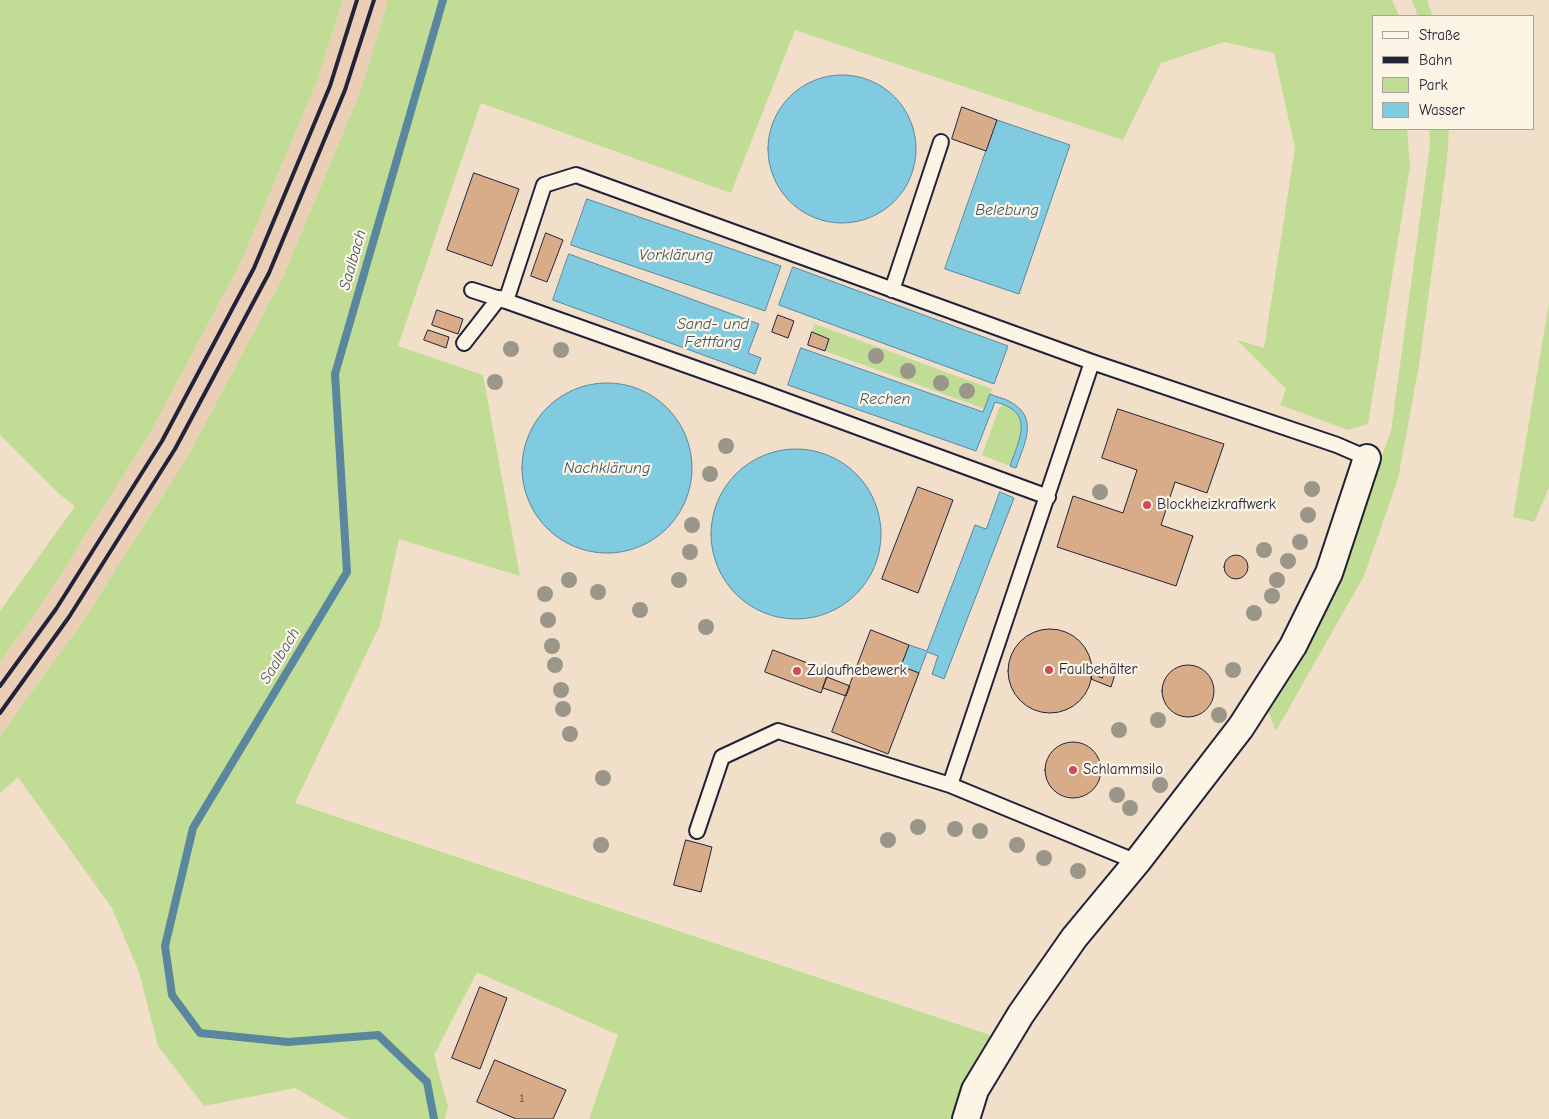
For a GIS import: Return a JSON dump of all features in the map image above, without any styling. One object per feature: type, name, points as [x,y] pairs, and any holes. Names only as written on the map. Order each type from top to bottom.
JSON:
[{"type":"street","points":[[966,1119],[975,1090],[1021,1014],[1074,938],[1241,727],[1293,646],[1329,573],[1367,458]]},
{"type":"lane","points":[[892,290],[941,142]]},
{"type":"lane","points":[[464,344],[503,300],[544,185],[576,175],[1092,362],[1337,444],[1367,458]]},
{"type":"lane","points":[[472,290],[762,392],[1048,497]]},
{"type":"lane","points":[[950,785],[1092,362]]},
{"type":"lane","points":[[697,831],[722,757],[778,731],[950,785],[1136,862]]},
{"type":"shaded area","points":[[343,0],[388,0],[359,95],[282,279],[188,456],[81,624],[0,736],[0,662],[44,601],[149,435],[241,262],[317,81]]},
{"type":"green space","points":[[0,0],[343,0],[317,81],[241,262],[149,435],[44,601],[0,662],[0,611],[75,506],[59,494],[0,435]]},
{"type":"green space","points":[[388,0],[1392,0],[1399,15],[1372,15],[1372,130],[1407,130],[1410,167],[1368,424],[1348,430],[1280,405],[1286,389],[1237,340],[1264,348],[1295,148],[1274,53],[1224,42],[1161,63],[1123,140],[795,30],[731,193],[481,103],[398,346],[483,375],[520,576],[399,539],[380,625],[295,803],[990,1035],[960,1119],[589,1119],[618,1035],[477,972],[434,1055],[448,1106],[445,1119],[349,1119],[295,1088],[204,1106],[158,1046],[139,972],[112,908],[18,777],[0,793],[0,736],[81,624],[188,456],[282,279],[359,95]]},
{"type":"green space","points":[[1412,0],[1427,0],[1433,15],[1418,15]]},
{"type":"green space","points":[[1429,130],[1449,130],[1447,161],[1419,365],[1398,479],[1364,576],[1276,731],[1267,708],[1341,568],[1391,431],[1430,145]]},
{"type":"green space","points":[[1549,303],[1549,488],[1534,522],[1513,517]]},
{"type":"green space","points":[[815,324],[992,389],[985,409],[825,351],[829,339],[812,332]]},
{"type":"green space","points":[[1002,406],[1010,407],[1017,412],[1021,418],[1022,425],[1020,439],[1010,466],[982,455],[999,408]]},
{"type":"water","points":[[842,75],[856,76],[870,81],[883,87],[894,97],[904,108],[910,121],[915,135],[915,163],[910,177],[904,190],[894,201],[883,211],[870,217],[856,222],[842,223],[828,222],[814,217],[801,211],[790,201],[780,190],[774,177],[769,163],[768,149],[769,135],[774,121],[780,108],[790,97],[801,87],[814,81],[828,76]]},
{"type":"water","name":"Belebung","points":[[997,120],[1070,145],[1019,294],[945,269]]},
{"type":"water","name":"Vorklärung","points":[[587,199],[781,266],[765,311],[571,245]]},
{"type":"water","name":"Sand- und Fettfang","points":[[569,254],[759,324],[748,353],[761,358],[755,374],[553,300]]},
{"type":"water","points":[[793,267],[1008,346],[994,384],[779,305]]},
{"type":"water","name":"Rechen","points":[[801,348],[983,412],[990,394],[1009,401],[1019,407],[1027,423],[1027,432],[1016,468],[1010,466],[1020,436],[1020,419],[1016,412],[1008,406],[995,402],[976,451],[788,385]]},
{"type":"water","name":"Nachklärung","points":[[615,383],[640,389],[661,402],[673,414],[689,443],[692,468],[691,485],[686,501],[673,522],[661,534],[632,550],[599,553],[574,547],[553,534],[541,522],[525,493],[522,460],[528,435],[541,414],[553,402],[582,386]]},
{"type":"water","points":[[804,449],[829,455],[850,468],[862,480],[878,509],[881,534],[880,551],[875,567],[862,588],[850,600],[821,616],[788,619],[763,613],[742,600],[730,588],[714,559],[711,526],[717,501],[730,480],[742,468],[771,452]]},
{"type":"water","points":[[1000,492],[1014,498],[944,679],[932,674],[938,656],[927,652],[919,673],[901,666],[909,645],[927,651],[975,525],[986,529]]},
{"type":"building","points":[[962,107],[997,120],[986,151],[952,139]]},
{"type":"building","points":[[474,173],[519,189],[492,266],[447,250]]},
{"type":"building","points":[[546,233],[563,240],[547,282],[531,276]]},
{"type":"building","points":[[437,310],[463,319],[458,334],[432,325]]},
{"type":"building","points":[[778,315],[794,321],[788,338],[772,332]]},
{"type":"building","points":[[428,330],[449,337],[446,348],[424,340]]},
{"type":"building","points":[[812,332],[829,339],[825,351],[808,345]]},
{"type":"building","name":"Blockheizkraftwerk","points":[[1118,409],[1224,444],[1207,493],[1175,482],[1161,525],[1193,536],[1176,586],[1057,547],[1073,496],[1123,513],[1137,470],[1102,458]]},
{"type":"building","points":[[918,487],[953,500],[918,593],[882,579]]},
{"type":"building","points":[[1236,555],[1245,558],[1248,567],[1245,576],[1236,579],[1227,576],[1224,567],[1227,558]]},
{"type":"building","name":"Faulbehälter","points":[[1050,629],[1073,636],[1085,648],[1092,671],[1085,694],[1073,706],[1050,713],[1027,706],[1015,694],[1008,671],[1015,648],[1027,636]]},
{"type":"building","points":[[871,630],[909,645],[901,666],[919,673],[888,754],[832,732]]},
{"type":"building","name":"Zulaufhebewerk","points":[[773,650],[829,671],[821,693],[765,672]]},
{"type":"building","points":[[1188,665],[1202,669],[1210,677],[1214,691],[1210,705],[1202,713],[1188,717],[1174,713],[1166,705],[1162,691],[1166,677],[1174,669]]},
{"type":"building","points":[[1106,668],[1116,671],[1111,687],[1091,679],[1091,673],[1102,678]]},
{"type":"building","points":[[827,677],[850,686],[846,696],[823,688]]},
{"type":"building","name":"Schlammsilo","points":[[1073,742],[1084,744],[1093,750],[1099,759],[1101,770],[1099,781],[1093,790],[1084,796],[1073,798],[1062,796],[1053,790],[1047,781],[1045,770],[1047,759],[1053,750],[1062,744]]},
{"type":"building","points":[[686,840],[712,847],[701,892],[674,885]]},
{"type":"building","points":[[480,987],[507,998],[480,1069],[452,1058]]},
{"type":"building","points":[[495,1060],[566,1090],[553,1119],[516,1119],[477,1102]]},
{"type":"waterway","name":"Saalbach","points":[[434,1119],[427,1082],[378,1035],[288,1042],[200,1033],[172,995],[165,946],[193,828],[347,572],[335,374],[443,0]]},
{"type":"railway","points":[[0,686],[56,609],[162,441],[254,268],[330,86],[357,0]]},
{"type":"railway","points":[[0,713],[69,617],[175,449],[269,273],[345,90],[374,0]]},
{"type":"place","name":"Blockheizkraftwerk","points":[[1147,505]]},
{"type":"place","name":"Faulbehälter","points":[[1049,670]]},
{"type":"place","name":"Zulaufhebewerk","points":[[797,671]]},
{"type":"place","name":"Schlammsilo","points":[[1073,770]]}]
